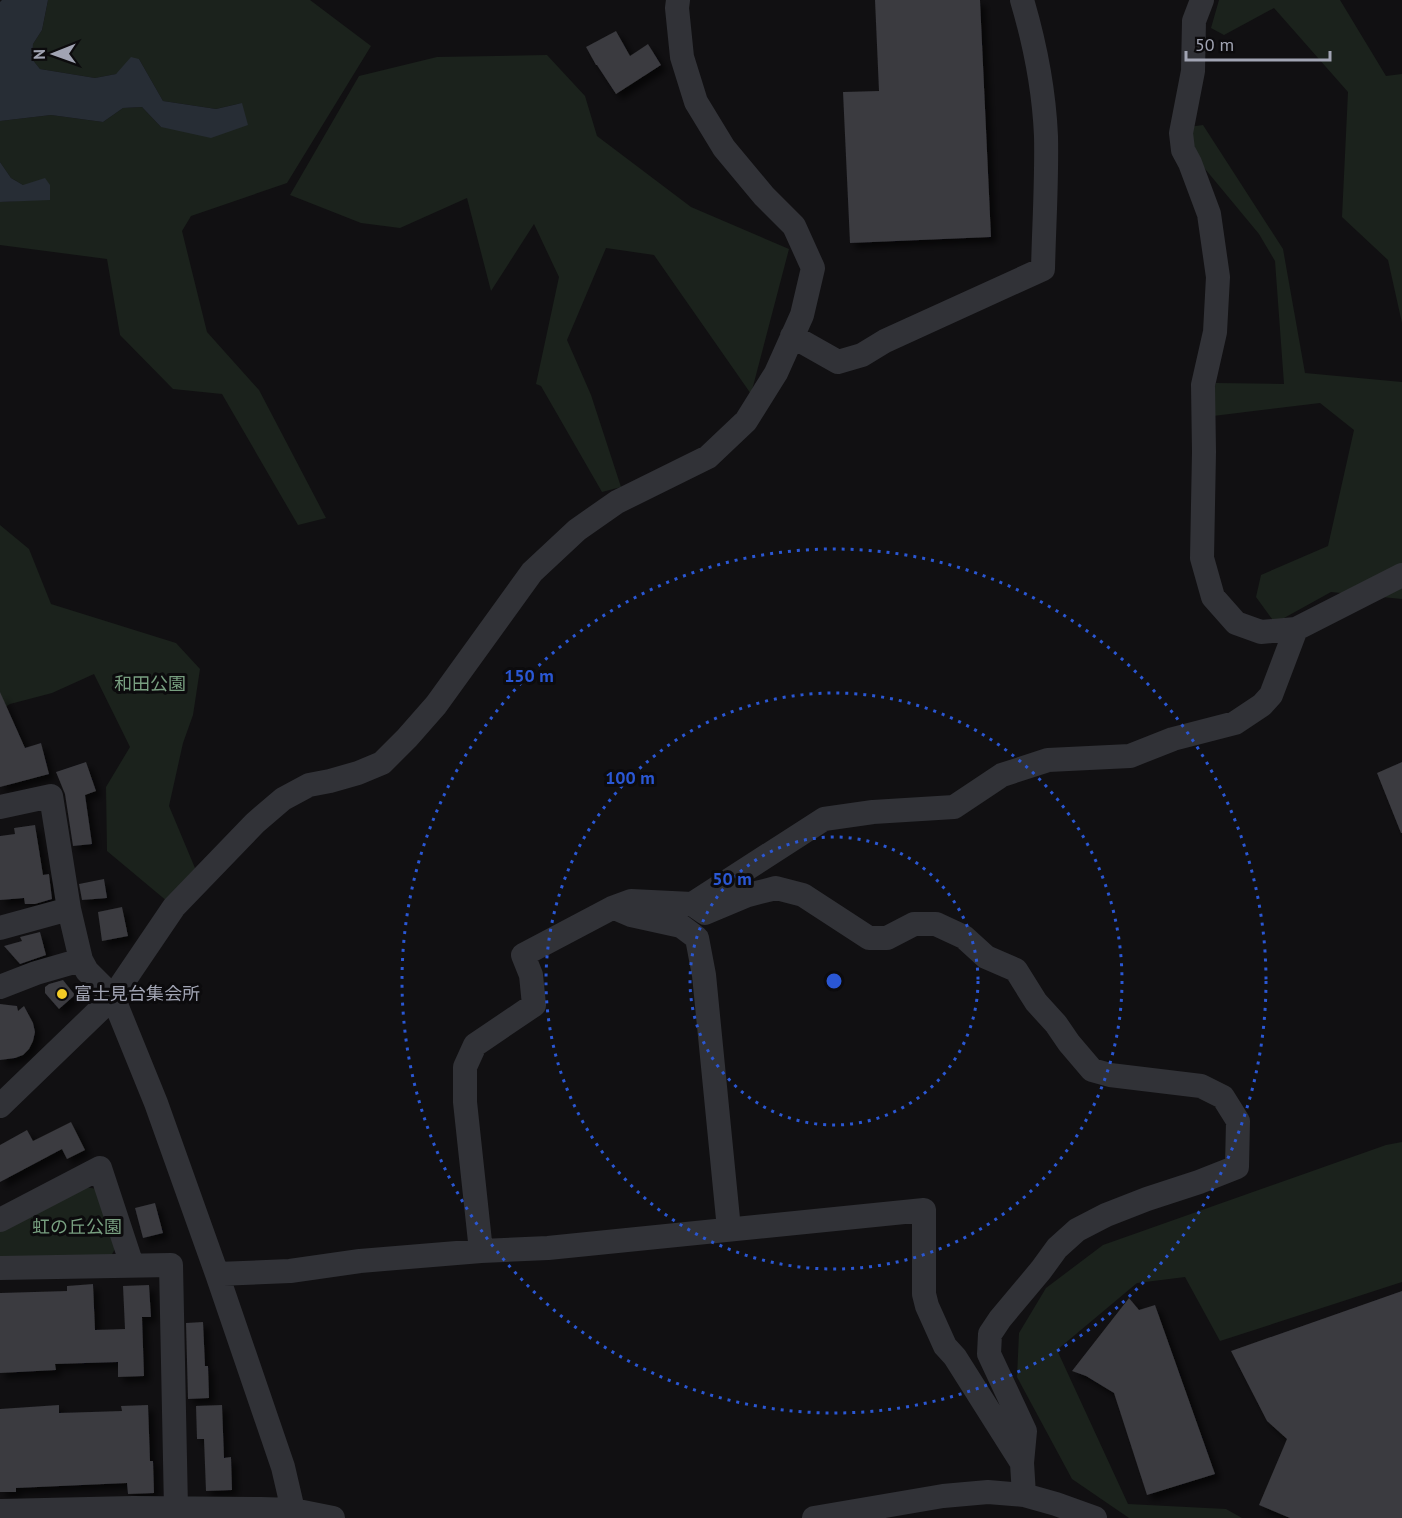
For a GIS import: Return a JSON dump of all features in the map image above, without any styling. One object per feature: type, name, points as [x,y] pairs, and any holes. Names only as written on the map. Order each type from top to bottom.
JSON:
[{"type":"street","points":[[0,1106],[113,997],[174,907],[255,823],[283,799],[309,785],[330,782],[382,763],[436,705],[532,572],[577,530],[617,502],[708,457],[746,421],[776,374],[802,315],[813,268],[794,226],[764,196],[724,148],[696,102],[682,57],[678,0]]},
{"type":"street","points":[[792,336],[838,362],[862,355],[885,341],[1043,269],[1046,135],[1040,77],[1030,25],[1022,0]]},
{"type":"street","points":[[1202,0],[1194,21],[1193,71],[1181,133],[1184,150],[1209,214],[1218,277],[1215,332],[1203,385],[1202,558],[1213,597],[1236,623],[1261,632],[1296,628],[1402,575]]},
{"type":"street","points":[[692,904],[824,819],[873,812],[954,807],[1002,774],[1048,760],[1131,756],[1173,739],[1235,723],[1262,705],[1271,695],[1296,628]]},
{"type":"street","points":[[0,807],[51,796],[69,909],[81,960],[87,971],[113,997],[156,1102],[283,1467],[293,1514]]},
{"type":"street","points":[[481,1251],[465,1102],[465,1067],[475,1045],[534,1005],[531,975],[523,955],[612,908],[631,901],[692,904],[705,913],[748,895],[776,888],[803,895],[869,938],[887,938],[914,924],[936,924],[964,937],[986,957],[1016,970],[1036,1002],[1092,1070],[1110,1075],[1201,1086],[1223,1096],[1238,1121],[1237,1167],[1106,1215],[1077,1230],[1057,1248],[1000,1318],[990,1334],[989,1354],[1025,1431],[1022,1463],[1024,1495]]},
{"type":"street","points":[[612,908],[631,915],[681,926],[697,938],[704,975],[729,1229]]},
{"type":"street","points":[[0,928],[69,909]]},
{"type":"street","points":[[0,987],[36,973],[81,960]]},
{"type":"street","points":[[0,1220],[100,1168],[132,1265]]},
{"type":"street","points":[[217,1274],[290,1271],[360,1261],[548,1248],[924,1210],[924,1294],[927,1306],[945,1346],[955,1357],[1022,1463]]},
{"type":"street","points":[[0,1268],[171,1265],[176,1508]]},
{"type":"street","points":[[814,1518],[943,1496],[988,1492],[1024,1495],[1095,1518]]},
{"type":"street","points":[[0,1511],[26,1515],[133,1513],[176,1508],[261,1509],[333,1518]]},
{"type":"green space","points":[[48,0],[310,0],[371,46],[287,183],[191,216],[182,231],[207,332],[259,390],[326,518],[298,525],[222,394],[173,389],[120,335],[107,259],[0,245],[0,202],[50,199],[50,185],[23,185],[11,178],[0,162],[0,121],[51,115],[103,122],[123,108],[142,107],[161,127],[242,103],[216,109],[163,101],[139,59],[116,74],[95,78],[40,69],[32,59],[33,44],[42,30]]},
{"type":"green space","points":[[1219,0],[1340,0],[1386,76],[1402,74],[1402,323],[1388,260],[1342,217],[1348,92],[1274,8],[1224,35],[1211,28]]},
{"type":"green space","points":[[547,55],[585,96],[597,136],[691,207],[789,249],[751,394],[654,255],[606,248],[567,340],[591,395],[621,487],[602,492],[541,386],[536,384],[559,277],[534,224],[491,291],[467,198],[400,228],[361,223],[290,195],[359,76],[437,57]]},
{"type":"green space","points":[[1203,125],[1283,249],[1305,373],[1402,382],[1402,599],[1331,592],[1275,623],[1256,597],[1261,575],[1328,546],[1354,430],[1320,403],[1205,417],[1216,383],[1284,384],[1275,261],[1259,234],[1196,158],[1182,128]]},
{"type":"green space","name":"和田公園","points":[[0,525],[29,549],[51,604],[176,643],[200,669],[193,715],[183,743],[169,806],[200,880],[174,907],[107,851],[106,787],[130,747],[94,674],[52,693],[10,704],[0,710]]},
{"type":"green space","points":[[1402,1142],[1402,1282],[1220,1341],[1185,1277],[1137,1283],[1057,1350],[1128,1504],[1226,1509],[1242,1518],[1129,1518],[1072,1479],[1017,1377],[1019,1333],[1046,1288],[1103,1245],[1386,1145]]},
{"type":"green space","name":"虹の丘公園","points":[[85,1187],[97,1189],[117,1245],[110,1258],[0,1259],[0,1231]]},
{"type":"shaded area","points":[[2,0],[48,0],[42,30],[33,44],[32,59],[40,69],[95,78],[116,74],[131,57],[139,59],[163,101],[216,109],[242,103],[248,125],[211,138],[161,127],[142,107],[123,108],[103,122],[51,115],[0,121],[0,2]]},
{"type":"shaded area","points":[[0,162],[11,178],[23,185],[45,178],[50,185],[50,200],[0,202]]},
{"type":"building","points":[[875,0],[980,0],[991,237],[850,243],[843,92],[879,91]]},
{"type":"building","points":[[616,31],[630,56],[648,44],[661,65],[616,94],[586,47]]},
{"type":"building","points":[[0,692],[25,748],[41,743],[49,774],[0,787]]},
{"type":"building","points":[[86,762],[96,791],[85,795],[92,844],[73,846],[65,794],[56,772]]},
{"type":"building","points":[[1402,762],[1402,833],[1401,833],[1377,773]]},
{"type":"building","points":[[35,825],[43,875],[49,874],[52,899],[35,904],[25,904],[24,898],[0,900],[0,836],[15,834],[14,828]]},
{"type":"building","points":[[104,879],[107,898],[82,900],[79,884]]},
{"type":"building","points":[[122,907],[128,936],[102,941],[98,912]]},
{"type":"building","points":[[40,932],[46,955],[20,964],[4,946],[22,941],[20,937]]},
{"type":"building","points":[[63,980],[75,995],[59,1009],[45,993],[45,987]]},
{"type":"building","points":[[0,1004],[17,1006],[18,1011],[24,1006],[33,1023],[35,1032],[29,1049],[23,1055],[15,1058],[0,1060]]},
{"type":"building","points":[[71,1122],[85,1150],[67,1159],[62,1149],[0,1182],[0,1145],[27,1130],[33,1141]]},
{"type":"building","points":[[155,1203],[163,1233],[143,1238],[135,1208]]},
{"type":"building","points":[[93,1284],[95,1330],[125,1329],[123,1286],[149,1285],[151,1317],[142,1317],[144,1376],[118,1377],[118,1362],[55,1364],[56,1370],[0,1373],[0,1293],[67,1291],[67,1286]]},
{"type":"building","points":[[1402,1291],[1402,1518],[1290,1518],[1259,1505],[1287,1439],[1267,1421],[1231,1351]]},
{"type":"building","points":[[1129,1298],[1139,1310],[1155,1305],[1215,1474],[1147,1495],[1114,1393],[1086,1376],[1072,1371]]},
{"type":"building","points":[[203,1322],[209,1398],[188,1399],[186,1323]]},
{"type":"building","points":[[59,1405],[59,1413],[122,1411],[121,1406],[148,1405],[150,1461],[153,1461],[154,1493],[128,1494],[127,1483],[16,1488],[16,1492],[0,1492],[0,1409]]},
{"type":"building","points":[[222,1405],[224,1458],[231,1457],[232,1490],[206,1491],[204,1439],[197,1439],[196,1406]]},
{"type":"place","name":"富士見台集会所","points":[[62,994]]}]
